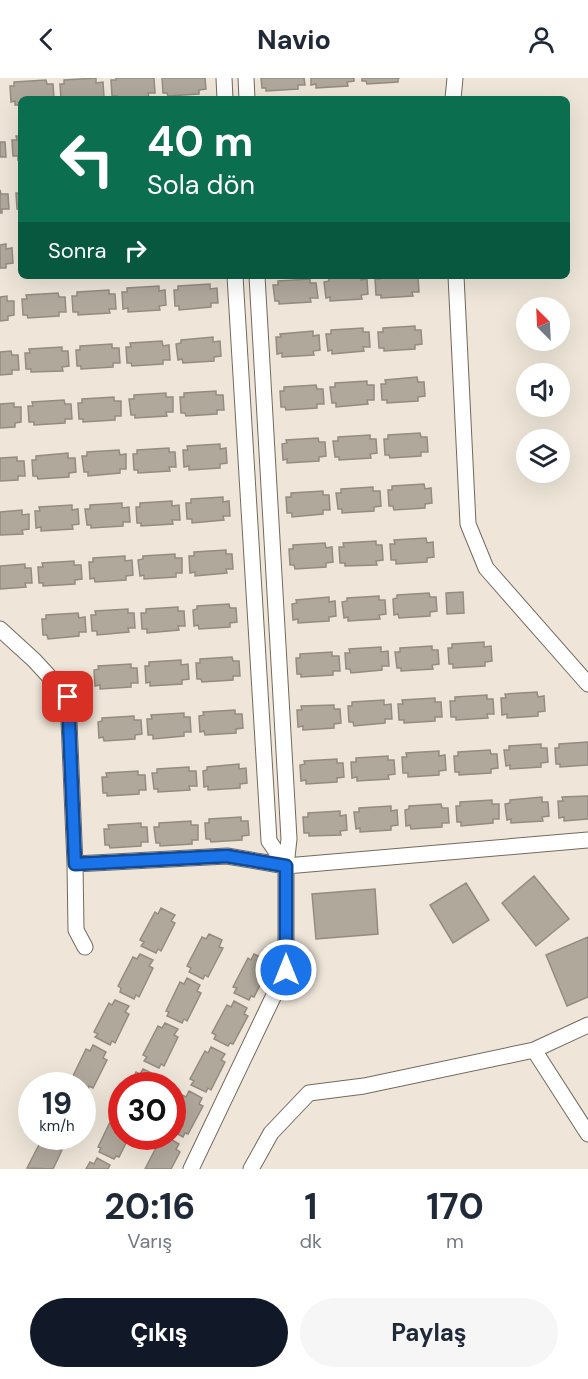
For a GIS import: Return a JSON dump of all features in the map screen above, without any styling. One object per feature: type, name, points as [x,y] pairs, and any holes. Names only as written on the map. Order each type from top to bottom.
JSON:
[{"type":"street","points":[[224,78],[225,96]]},
{"type":"street","points":[[246,78],[247,96]]},
{"type":"street","points":[[453,96],[455,78]]},
{"type":"street","points":[[236,279],[269,841],[286,866]]},
{"type":"street","points":[[191,1169],[286,970],[286,866],[289,839],[257,279]]},
{"type":"street","points":[[456,279],[468,524],[486,568],[588,684]]},
{"type":"street","points":[[0,629],[34,660],[68,697],[76,930],[85,947]]},
{"type":"street","points":[[75,864],[227,856],[286,866],[588,840]]},
{"type":"street","points":[[251,1169],[271,1132],[309,1093],[364,1086],[534,1050],[588,1025]]},
{"type":"street","points":[[534,1050],[588,1134]]},
{"type":"building","points":[[96,78],[96,83],[103,82],[104,96],[61,96],[60,84],[64,84],[64,80]]},
{"type":"building","points":[[116,78],[154,78],[155,93],[148,93],[149,96],[112,96],[111,80],[116,80]]},
{"type":"building","points":[[162,78],[205,78],[206,89],[199,90],[199,94],[168,96],[167,93],[163,93]]},
{"type":"building","points":[[261,78],[304,78],[305,85],[298,85],[298,89],[266,91],[266,88],[262,88]]},
{"type":"building","points":[[311,78],[354,78],[354,81],[347,82],[348,86],[316,88],[316,84],[311,85]]},
{"type":"building","points":[[362,78],[398,78],[398,82],[367,84],[366,81],[362,81]]},
{"type":"building","points":[[46,80],[47,84],[53,84],[54,96],[18,96],[18,105],[15,105],[15,101],[11,102],[10,86],[14,86],[14,82]]},
{"type":"building","points":[[16,136],[18,136],[18,156],[13,156],[12,140],[17,140]]},
{"type":"building","points":[[0,142],[5,142],[6,157],[0,157]]},
{"type":"building","points":[[0,190],[1,194],[8,194],[9,209],[2,209],[2,213],[0,213]]},
{"type":"building","points":[[16,193],[18,193],[18,209],[17,209]]},
{"type":"building","points":[[6,244],[6,249],[12,248],[13,263],[6,264],[6,268],[0,268],[0,245]]},
{"type":"building","points":[[310,279],[310,283],[316,283],[318,298],[310,298],[311,302],[279,304],[279,301],[275,301],[273,285],[278,285],[278,281]]},
{"type":"building","points":[[329,279],[367,279],[368,294],[361,295],[362,299],[330,301],[330,297],[326,298],[324,282]]},
{"type":"building","points":[[375,279],[418,279],[419,292],[412,292],[413,296],[381,298],[381,295],[376,295]]},
{"type":"building","points":[[210,284],[210,289],[217,288],[218,303],[211,303],[211,307],[179,310],[179,306],[175,306],[174,290],[178,290],[178,286]]},
{"type":"building","points":[[159,286],[159,291],[165,290],[166,305],[159,306],[160,310],[128,312],[128,308],[123,309],[122,292],[127,292],[127,288]]},
{"type":"building","points":[[109,290],[109,294],[115,294],[116,309],[109,309],[110,313],[78,315],[78,312],[73,312],[72,296],[77,296],[77,292]]},
{"type":"building","points":[[58,293],[59,297],[65,297],[66,312],[59,312],[59,316],[28,318],[27,315],[23,315],[22,299],[27,299],[26,295]]},
{"type":"building","points":[[7,296],[7,301],[14,301],[14,315],[8,316],[8,320],[0,321],[0,297]]},
{"type":"building","points":[[415,326],[415,330],[421,330],[422,344],[415,345],[415,349],[384,351],[384,348],[379,348],[378,332],[383,332],[383,328]]},
{"type":"building","points":[[363,328],[363,332],[369,332],[370,347],[363,347],[364,351],[332,354],[332,350],[328,351],[326,334],[331,334],[331,330]]},
{"type":"building","points":[[313,331],[313,336],[319,335],[320,350],[313,351],[314,355],[282,357],[282,353],[277,354],[276,337],[281,337],[280,334]]},
{"type":"building","points":[[213,337],[213,342],[220,341],[221,356],[214,357],[214,361],[183,363],[182,359],[178,360],[176,344],[181,343],[181,340]]},
{"type":"building","points":[[162,341],[163,346],[169,345],[170,360],[163,360],[163,364],[132,366],[131,363],[127,363],[126,347],[131,347],[130,343]]},
{"type":"building","points":[[112,344],[112,348],[119,348],[120,363],[113,363],[113,367],[81,369],[81,366],[77,366],[76,350],[80,350],[80,346]]},
{"type":"building","points":[[62,347],[62,351],[68,351],[69,366],[62,367],[63,371],[31,372],[31,369],[26,369],[25,353],[30,353],[29,349]]},
{"type":"building","points":[[11,351],[12,355],[18,355],[19,370],[12,370],[12,374],[0,375],[0,352]]},
{"type":"building","points":[[417,377],[418,382],[424,382],[425,396],[418,397],[418,401],[387,403],[387,400],[382,400],[381,384],[386,384],[385,380]]},
{"type":"building","points":[[367,381],[367,385],[374,385],[374,400],[367,400],[368,404],[336,407],[336,403],[332,403],[330,387],[335,387],[335,383]]},
{"type":"building","points":[[316,385],[317,389],[323,389],[324,404],[317,404],[317,408],[286,410],[285,407],[281,407],[280,391],[284,391],[284,387]]},
{"type":"building","points":[[216,391],[216,395],[223,395],[224,410],[217,410],[217,414],[186,416],[185,413],[181,413],[180,397],[184,397],[184,393]]},
{"type":"building","points":[[166,393],[166,397],[173,397],[173,412],[166,412],[167,416],[135,418],[135,415],[131,415],[129,399],[134,399],[134,395]]},
{"type":"building","points":[[114,397],[114,401],[121,401],[121,416],[115,416],[115,420],[83,422],[83,419],[79,419],[78,403],[82,403],[82,399]]},
{"type":"building","points":[[64,400],[65,404],[71,404],[72,419],[65,419],[65,423],[34,425],[34,422],[29,422],[28,406],[33,406],[32,402]]},
{"type":"building","points":[[14,403],[14,407],[21,407],[21,422],[15,423],[15,427],[0,428],[0,404]]},
{"type":"building","points":[[420,433],[421,437],[427,437],[428,452],[421,452],[421,456],[390,458],[389,455],[385,455],[384,439],[388,439],[388,435]]},
{"type":"building","points":[[370,435],[370,439],[376,439],[377,453],[370,454],[371,458],[339,460],[339,457],[335,457],[333,441],[338,441],[338,437]]},
{"type":"building","points":[[318,438],[319,442],[325,442],[326,456],[319,457],[319,461],[287,463],[287,459],[283,460],[282,444],[287,443],[286,440]]},
{"type":"building","points":[[220,444],[220,449],[226,448],[227,463],[220,464],[220,468],[189,470],[189,466],[184,467],[183,450],[188,450],[187,446]]},
{"type":"building","points":[[169,448],[169,452],[175,452],[176,467],[169,467],[170,471],[138,473],[138,470],[134,470],[133,454],[137,454],[137,450]]},
{"type":"building","points":[[119,450],[120,455],[126,454],[126,469],[120,469],[120,473],[88,476],[88,472],[84,472],[82,456],[87,456],[87,452]]},
{"type":"building","points":[[68,453],[68,458],[75,458],[76,472],[69,473],[69,477],[38,479],[37,476],[33,476],[32,460],[36,460],[36,456]]},
{"type":"building","points":[[17,457],[17,461],[24,461],[25,476],[18,476],[18,480],[0,481],[0,458]]},
{"type":"building","points":[[424,484],[425,489],[431,488],[432,503],[425,504],[425,508],[394,510],[393,506],[389,506],[388,490],[392,490],[392,486]]},
{"type":"building","points":[[373,487],[373,491],[380,491],[381,506],[374,507],[374,511],[342,513],[342,509],[338,509],[336,493],[341,493],[341,489]]},
{"type":"building","points":[[323,491],[323,495],[329,495],[330,510],[323,510],[323,514],[292,517],[292,513],[287,513],[286,497],[291,497],[291,493]]},
{"type":"building","points":[[223,497],[223,502],[229,501],[230,516],[223,516],[224,520],[192,523],[192,519],[187,519],[186,503],[191,503],[191,499]]},
{"type":"building","points":[[172,501],[172,506],[179,505],[180,520],[172,520],[173,524],[141,526],[141,523],[137,523],[136,507],[140,507],[140,503]]},
{"type":"building","points":[[122,503],[122,508],[129,507],[130,522],[123,522],[123,526],[91,528],[91,525],[87,525],[85,509],[90,509],[90,505]]},
{"type":"building","points":[[72,505],[72,510],[78,509],[79,524],[72,525],[73,529],[41,531],[41,527],[36,528],[35,511],[40,511],[39,507]]},
{"type":"building","points":[[22,510],[22,515],[29,514],[29,529],[22,530],[23,534],[0,535],[0,512]]},
{"type":"building","points":[[426,538],[427,543],[433,542],[434,557],[427,558],[427,562],[396,564],[396,560],[391,560],[390,544],[395,544],[394,540]]},
{"type":"building","points":[[376,541],[376,545],[382,545],[383,560],[376,561],[377,565],[345,566],[345,563],[340,563],[339,547],[344,547],[343,543]]},
{"type":"building","points":[[325,543],[326,548],[332,547],[333,562],[326,563],[326,567],[295,569],[294,565],[290,565],[289,549],[293,549],[293,545]]},
{"type":"building","points":[[226,550],[226,554],[232,554],[233,569],[226,569],[227,573],[195,576],[195,572],[190,573],[189,556],[194,556],[194,552]]},
{"type":"building","points":[[175,554],[175,558],[182,558],[182,573],[176,573],[176,577],[144,579],[144,575],[140,576],[138,560],[143,559],[143,556]]},
{"type":"building","points":[[125,556],[125,561],[132,560],[133,575],[126,576],[126,580],[95,582],[94,578],[90,579],[89,562],[93,562],[93,558]]},
{"type":"building","points":[[74,561],[74,565],[81,565],[82,579],[75,580],[75,584],[43,586],[43,583],[39,583],[38,567],[43,567],[42,563]]},
{"type":"building","points":[[25,564],[25,568],[31,568],[32,583],[25,583],[26,587],[0,589],[0,566]]},
{"type":"building","points":[[463,592],[464,613],[447,614],[446,593]]},
{"type":"building","points":[[429,593],[430,597],[436,597],[437,611],[430,612],[430,616],[399,618],[398,614],[394,615],[393,599],[397,598],[397,595]]},
{"type":"building","points":[[379,596],[379,600],[385,600],[386,614],[379,615],[380,619],[348,621],[348,617],[344,618],[342,602],[347,601],[347,598]]},
{"type":"building","points":[[329,597],[329,602],[335,601],[336,616],[329,617],[329,621],[298,623],[298,619],[293,620],[292,604],[297,603],[296,600]]},
{"type":"building","points":[[229,604],[230,608],[236,608],[237,622],[230,623],[230,627],[199,629],[198,625],[194,626],[193,610],[197,609],[197,606]]},
{"type":"building","points":[[178,607],[178,611],[184,611],[185,626],[178,626],[179,630],[147,633],[147,629],[142,629],[141,613],[146,613],[146,609]]},
{"type":"building","points":[[128,609],[128,613],[134,613],[135,628],[128,628],[129,632],[97,635],[97,631],[92,631],[91,615],[96,615],[95,611]]},
{"type":"building","points":[[78,613],[79,618],[85,617],[86,632],[79,632],[79,636],[48,639],[47,635],[43,635],[42,619],[46,619],[46,615]]},
{"type":"building","points":[[484,642],[484,647],[491,646],[492,661],[485,662],[485,666],[453,668],[453,664],[449,664],[448,648],[452,648],[452,644]]},
{"type":"building","points":[[432,646],[432,650],[438,650],[439,664],[432,665],[433,669],[401,671],[401,668],[397,668],[395,652],[400,652],[400,648]]},
{"type":"building","points":[[381,647],[381,652],[388,651],[389,666],[382,666],[382,670],[351,673],[350,669],[346,669],[345,653],[350,653],[349,649]]},
{"type":"building","points":[[332,652],[332,656],[339,656],[340,671],[333,671],[333,675],[301,677],[301,674],[297,674],[296,658],[300,658],[300,654]]},
{"type":"building","points":[[232,657],[233,661],[239,661],[240,676],[233,676],[233,680],[202,682],[201,679],[197,679],[196,663],[200,663],[200,659]]},
{"type":"building","points":[[181,660],[181,665],[188,664],[189,679],[182,680],[182,684],[150,686],[150,682],[146,683],[145,666],[149,666],[149,662]]},
{"type":"building","points":[[131,664],[131,668],[137,668],[138,683],[131,683],[131,687],[100,689],[100,685],[95,686],[94,670],[99,669],[98,666]]},
{"type":"building","points":[[537,692],[538,697],[544,696],[545,711],[538,712],[538,716],[507,718],[507,714],[502,715],[501,698],[506,698],[505,694]]},
{"type":"building","points":[[487,695],[487,699],[493,699],[494,714],[487,714],[488,718],[456,720],[456,717],[451,717],[450,701],[455,701],[455,697]]},
{"type":"building","points":[[435,698],[435,702],[441,702],[442,717],[435,717],[435,721],[404,723],[404,720],[399,720],[398,704],[403,704],[402,700]]},
{"type":"building","points":[[384,700],[384,705],[391,704],[392,719],[385,719],[385,723],[354,726],[353,722],[349,722],[348,706],[352,706],[352,702]]},
{"type":"building","points":[[334,705],[334,709],[340,709],[341,723],[334,724],[334,728],[303,730],[303,726],[298,727],[297,710],[302,710],[301,706]]},
{"type":"building","points":[[235,710],[235,714],[242,714],[243,728],[236,729],[236,733],[205,735],[204,731],[200,732],[199,716],[204,715],[203,712]]},
{"type":"building","points":[[184,713],[184,717],[190,717],[191,732],[184,732],[184,736],[153,739],[153,735],[148,735],[147,719],[152,719],[151,715]]},
{"type":"building","points":[[134,716],[134,720],[141,720],[142,734],[135,735],[135,739],[104,741],[103,737],[99,738],[98,722],[102,721],[102,718]]},
{"type":"building","points":[[588,742],[588,765],[560,767],[560,764],[556,764],[555,748],[559,748],[559,744]]},
{"type":"building","points":[[541,744],[541,748],[547,748],[548,762],[541,763],[541,767],[510,769],[510,765],[506,766],[504,750],[509,750],[509,746]]},
{"type":"building","points":[[490,750],[491,754],[497,754],[498,768],[491,769],[491,773],[459,775],[459,772],[455,772],[454,756],[458,756],[458,752]]},
{"type":"building","points":[[439,751],[439,756],[445,755],[446,770],[439,771],[439,775],[408,777],[408,773],[403,773],[402,757],[407,757],[406,753]]},
{"type":"building","points":[[388,756],[388,760],[394,760],[395,774],[388,775],[389,779],[357,781],[357,777],[352,778],[351,762],[356,762],[356,758]]},
{"type":"building","points":[[337,759],[337,763],[343,763],[344,777],[337,778],[337,782],[306,784],[306,780],[301,781],[300,765],[305,764],[304,761]]},
{"type":"building","points":[[239,764],[239,769],[246,768],[247,783],[240,784],[240,788],[208,790],[208,786],[204,787],[203,771],[207,770],[207,767]]},
{"type":"building","points":[[189,767],[189,771],[196,771],[197,786],[189,786],[190,790],[158,792],[158,789],[154,789],[152,773],[157,773],[157,769]]},
{"type":"building","points":[[138,771],[138,775],[145,775],[146,790],[139,790],[139,794],[107,796],[107,793],[103,793],[102,777],[107,777],[106,773]]},
{"type":"building","points":[[588,796],[588,819],[564,821],[564,817],[559,818],[558,801],[563,801],[562,797]]},
{"type":"building","points":[[542,797],[542,802],[548,802],[549,816],[542,817],[543,821],[511,823],[511,819],[507,820],[505,804],[510,803],[510,800]]},
{"type":"building","points":[[492,800],[492,804],[499,804],[499,819],[493,819],[493,823],[461,826],[461,822],[457,822],[456,806],[460,806],[460,802]]},
{"type":"building","points":[[441,804],[442,808],[448,808],[449,823],[442,823],[442,827],[411,829],[410,825],[406,826],[405,810],[409,809],[409,806]]},
{"type":"building","points":[[391,806],[391,811],[397,810],[398,825],[391,826],[391,830],[360,832],[360,828],[356,829],[354,812],[359,812],[359,808]]},
{"type":"building","points":[[340,811],[340,816],[346,815],[347,830],[340,831],[341,835],[309,836],[309,833],[304,833],[303,817],[308,817],[308,813]]},
{"type":"building","points":[[241,817],[241,821],[248,821],[249,835],[242,836],[242,840],[211,842],[210,839],[206,839],[205,823],[209,823],[209,819]]},
{"type":"building","points":[[191,821],[191,825],[198,825],[198,840],[192,840],[192,844],[160,846],[160,843],[156,843],[154,827],[159,827],[159,823]]},
{"type":"building","points":[[141,823],[141,827],[147,827],[148,842],[141,842],[141,846],[110,848],[109,845],[105,845],[104,829],[109,829],[108,825]]},
{"type":"building","points":[[534,876],[569,919],[536,946],[502,903]]},
{"type":"building","points":[[466,883],[489,920],[453,943],[430,905]]},
{"type":"building","points":[[375,889],[378,934],[316,939],[312,894]]},
{"type":"building","points":[[161,908],[175,915],[171,921],[175,923],[161,951],[158,949],[156,953],[141,946],[144,942],[140,940],[155,912],[158,914]]},
{"type":"building","points":[[209,934],[222,940],[219,947],[223,948],[208,977],[205,975],[203,979],[189,972],[191,968],[187,966],[202,937],[206,939]]},
{"type":"building","points":[[588,937],[588,997],[567,1006],[546,955]]},
{"type":"building","points":[[140,954],[153,960],[149,966],[153,968],[139,997],[136,995],[134,999],[120,992],[121,988],[118,986],[133,957],[137,959]]},
{"type":"building","points":[[254,954],[268,961],[265,967],[268,969],[254,997],[251,996],[249,1000],[234,993],[237,988],[233,987],[248,958],[251,960]]},
{"type":"building","points":[[187,978],[200,985],[197,991],[201,993],[187,1021],[184,1019],[182,1023],[167,1016],[169,1012],[166,1011],[180,982],[184,984]]},
{"type":"building","points":[[115,1000],[129,1006],[125,1012],[129,1014],[115,1043],[112,1041],[110,1045],[95,1037],[98,1034],[94,1032],[109,1003],[112,1005]]},
{"type":"building","points":[[234,1001],[247,1008],[244,1014],[248,1016],[233,1044],[230,1043],[228,1046],[214,1039],[216,1035],[212,1033],[227,1005],[231,1007]]},
{"type":"building","points":[[165,1023],[178,1029],[174,1035],[178,1037],[164,1066],[161,1064],[159,1068],[144,1061],[147,1057],[143,1055],[158,1026],[162,1028]]},
{"type":"building","points":[[93,1045],[106,1052],[103,1058],[107,1060],[96,1082],[96,1072],[75,1072],[86,1049],[90,1051]]},
{"type":"building","points":[[211,1047],[225,1054],[221,1060],[225,1062],[211,1090],[208,1088],[206,1092],[191,1085],[194,1081],[190,1079],[205,1051],[208,1053]]},
{"type":"building","points":[[189,1091],[202,1098],[199,1104],[203,1106],[188,1134],[186,1133],[186,1097]]},
{"type":"building","points":[[108,1126],[108,1150],[122,1150],[119,1157],[116,1156],[114,1159],[99,1152],[101,1148],[98,1147]]},
{"type":"building","points":[[36,1150],[62,1150],[53,1169],[27,1168]]},
{"type":"building","points":[[155,1150],[180,1152],[171,1169],[145,1169]]},
{"type":"building","points":[[97,1158],[110,1165],[108,1169],[86,1169],[90,1162],[94,1164]]},
{"type":"route","points":[[68,697],[75,864],[227,856],[286,866],[286,970]]}]
